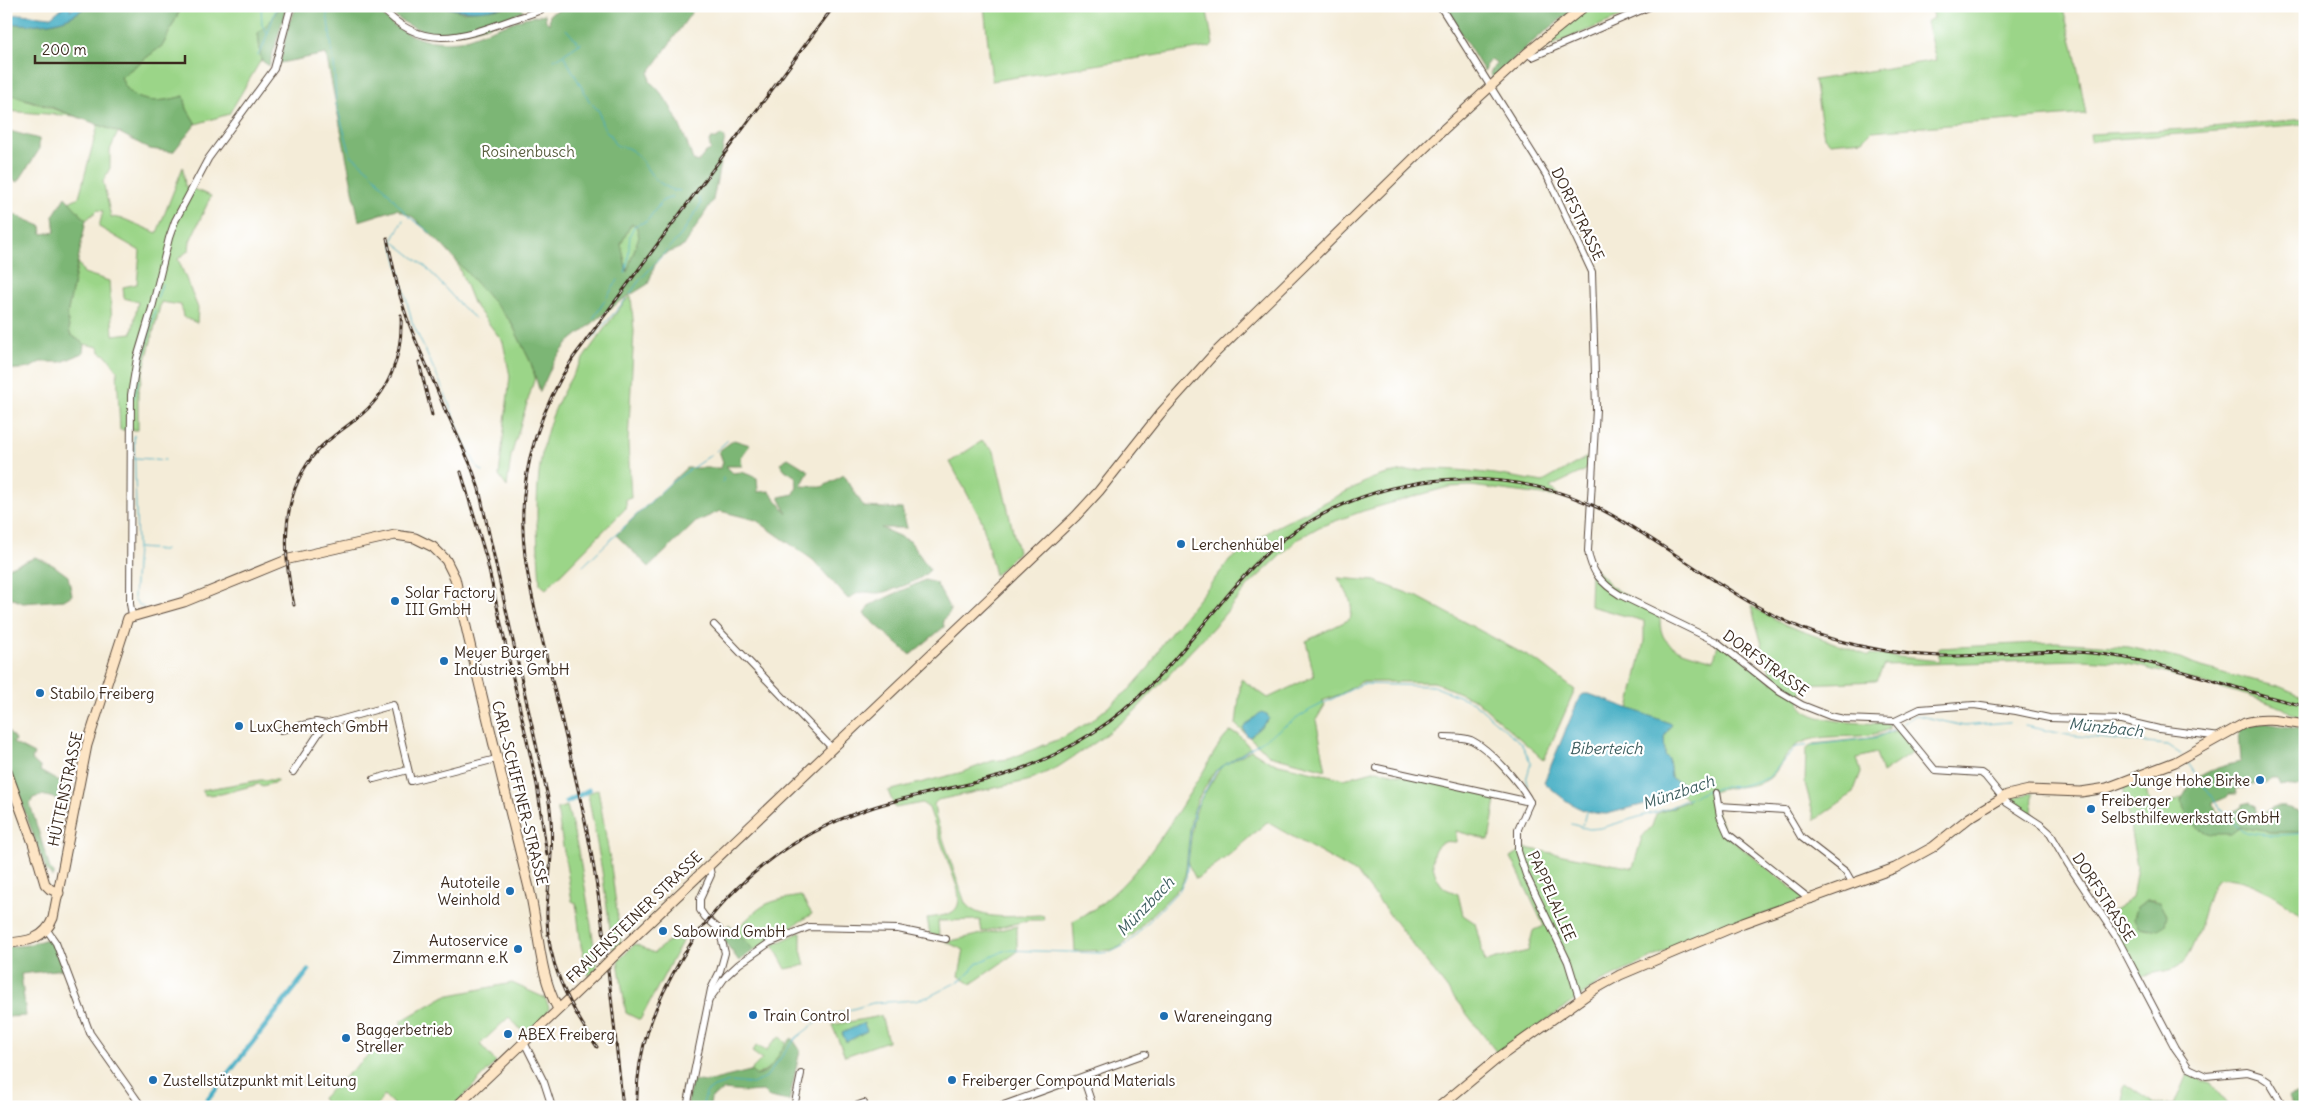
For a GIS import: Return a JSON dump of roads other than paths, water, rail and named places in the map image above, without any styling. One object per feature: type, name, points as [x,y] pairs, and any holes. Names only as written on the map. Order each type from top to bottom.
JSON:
[{"type":"main road","name":"FRAUENSTEINER STRASSE","points":[[456,1107],[1076,516],[1100,491],[1160,414],[1214,354],[1374,195],[1527,53],[1585,6]]},
{"type":"main road","name":"CARL-SCHIFFNER-STRASSE","points":[[132,615],[184,602],[307,553],[389,536],[416,538],[429,544],[439,552],[446,560],[455,578],[496,759],[530,895],[548,988],[558,1010]]},
{"type":"main road","name":"HÜTTENSTRASSE","points":[[47,930],[54,918],[73,807],[86,745],[123,631],[128,618],[132,615]]},
{"type":"main road","points":[[1440,1107],[1498,1058],[1620,975],[1743,923],[1811,900],[1895,868],[1933,847],[1969,818],[2002,797],[2029,790],[2081,792],[2107,788],[2175,762],[2245,723],[2253,721],[2267,720],[2305,725]]},
{"type":"main road","points":[[6,769],[42,870],[45,884],[50,889],[59,889]]},
{"type":"main road","points":[[6,943],[35,939],[47,930]]},
{"type":"street","points":[[132,615],[130,604],[132,496],[129,414],[137,358],[175,221],[208,159],[274,70],[291,6]]},
{"type":"street","points":[[380,6],[407,29],[425,36],[445,38],[466,35],[546,7]]},
{"type":"street","name":"DORFSTRASSE","points":[[1440,6],[1548,178],[1592,272],[1596,409],[1588,551],[1594,573],[1609,588],[1620,595],[1718,642],[1780,692],[1796,702],[1830,716],[1898,725],[1935,770],[1942,772],[1981,773],[1989,779],[2007,803],[2050,833],[2068,864],[2117,938],[2175,1048],[2189,1068],[2206,1076],[2247,1072],[2260,1076],[2269,1082],[2284,1107]]},
{"type":"street","points":[[1527,53],[1532,57],[1651,6]]},
{"type":"street","points":[[714,625],[832,748]]},
{"type":"street","points":[[281,730],[316,722],[325,724],[394,705],[411,780],[496,759]]},
{"type":"street","points":[[1898,725],[1920,709],[1974,705],[2049,718],[2121,720],[2159,729],[2222,737]]},
{"type":"street","points":[[293,772],[325,724]]},
{"type":"street","points":[[1444,737],[1457,737],[1477,744],[1513,779],[1530,802]]},
{"type":"street","points":[[1377,768],[1530,802]]},
{"type":"street","points":[[374,779],[408,770]]},
{"type":"street","points":[[1716,793],[1724,826],[1735,841],[1811,900]]},
{"type":"street","name":"PAPPELALLEE","points":[[1530,802],[1518,829],[1518,851],[1526,875],[1568,962],[1580,1001]]},
{"type":"street","points":[[1719,806],[1784,810],[1801,836],[1846,872],[1853,884]]},
{"type":"street","points":[[687,1107],[711,989],[720,971],[725,954],[719,929],[700,910],[700,899],[712,875],[709,865]]},
{"type":"street","points":[[709,1000],[726,976],[739,964],[769,943],[809,927],[898,929],[946,939]]},
{"type":"street","points":[[47,930],[56,943],[90,1033],[142,1107]]},
{"type":"street","points":[[524,1042],[544,1082],[552,1107]]},
{"type":"street","points":[[998,1107],[1145,1054]]},
{"type":"street","points":[[794,1107],[801,1074]]},
{"type":"street","points":[[1082,1077],[1093,1107]]},
{"type":"street","points":[[853,1107],[864,1103]]},
{"type":"water","points":[[64,6],[72,6],[70,11],[77,6],[86,6],[69,18],[59,21],[38,24],[6,23],[6,16],[20,14],[51,17]]},
{"type":"water","points":[[442,6],[506,6],[474,11]]},
{"type":"water","name":"Biberteich","points":[[1589,694],[1672,724],[1664,737],[1665,755],[1669,759],[1671,778],[1681,783],[1676,796],[1607,814],[1597,813],[1572,804],[1544,782],[1580,696]]},
{"type":"water","points":[[1261,712],[1267,714],[1269,719],[1250,737],[1247,736],[1243,728]]},
{"type":"water","points":[[864,1023],[867,1031],[846,1042],[842,1033]]},
{"type":"waterway","points":[[222,6],[223,11]]},
{"type":"waterway","points":[[261,6],[262,25],[268,34]]},
{"type":"waterway","points":[[258,55],[263,47],[277,6]]},
{"type":"waterway","points":[[326,6],[334,64],[336,104],[351,155],[371,172],[407,215],[432,234]]},
{"type":"waterway","points":[[566,29],[579,44]]},
{"type":"waterway","points":[[558,58],[581,43]]},
{"type":"waterway","points":[[564,56],[590,102],[599,111],[602,124],[608,134],[611,135],[614,143],[631,150],[657,181],[673,190],[672,197],[662,201],[647,221],[634,226],[630,235],[625,273]]},
{"type":"waterway","points":[[673,190],[680,191]]},
{"type":"waterway","points":[[630,294],[638,282],[681,235],[701,204],[699,198]]},
{"type":"waterway","points":[[403,220],[392,241],[412,322],[443,389],[462,437],[475,463],[483,471]]},
{"type":"waterway","points":[[394,242],[427,268],[462,307],[475,318]]},
{"type":"waterway","points":[[593,319],[618,280]]},
{"type":"waterway","points":[[157,299],[162,284]]},
{"type":"waterway","points":[[591,341],[626,299]]},
{"type":"waterway","points":[[134,398],[155,310]]},
{"type":"waterway","points":[[134,435],[137,548],[134,598],[143,607]]},
{"type":"waterway","points":[[716,451],[728,440]]},
{"type":"waterway","points":[[583,566],[669,484],[711,455]]},
{"type":"waterway","points":[[135,458],[152,459]]},
{"type":"waterway","points":[[155,459],[165,460]]},
{"type":"waterway","points":[[138,548],[152,549]]},
{"type":"waterway","points":[[155,550],[165,550]]},
{"type":"waterway","name":"Münzbach","points":[[702,1107],[706,1093],[714,1087],[729,1082],[753,1084],[766,1077],[796,1038],[822,1018],[873,1003],[915,1000],[928,997],[963,979],[978,963],[1006,950],[1100,953],[1111,952],[1127,944],[1180,889],[1186,878],[1191,826],[1195,809],[1217,770],[1310,710],[1362,684],[1433,686],[1473,702],[1521,743],[1531,763],[1526,780],[1528,786]]},
{"type":"waterway","name":"Münzbach","points":[[1903,723],[1916,715],[1964,726],[2009,722]]},
{"type":"waterway","name":"Münzbach","points":[[2025,726],[2068,735],[2167,745],[2182,755]]},
{"type":"waterway","name":"Münzbach","points":[[1571,824],[1589,829],[1601,828],[1666,809],[1706,791],[1722,787],[1740,786],[1768,778],[1796,747],[1879,737],[1896,728]]},
{"type":"waterway","name":"Münzbach","points":[[2186,760],[2222,810],[2244,831],[2265,835],[2305,833]]},
{"type":"waterway","points":[[567,802],[589,790]]},
{"type":"waterway","points":[[1582,828],[1586,812]]},
{"type":"waterway","points":[[202,1107],[308,971]]},
{"type":"railway","points":[[623,1107],[596,878],[575,774],[534,606],[525,556],[523,504],[526,478],[531,453],[548,404],[573,358],[834,6]]},
{"type":"railway","points":[[387,238],[399,293]]},
{"type":"railway","points":[[398,287],[408,320],[446,413]]},
{"type":"railway","points":[[294,605],[287,564],[286,544],[287,523],[297,484],[318,450],[367,409],[385,386],[392,373],[396,359],[401,330],[401,315]]},
{"type":"railway","points":[[419,362],[432,415]]},
{"type":"railway","points":[[444,406],[471,466],[479,489],[549,802],[552,842],[547,928],[550,947],[568,999],[597,1047]]},
{"type":"railway","points":[[461,472],[486,557],[537,785],[547,855]]},
{"type":"railway","points":[[637,1107],[637,1086],[643,1047],[656,1010],[673,974],[700,931],[719,907],[762,866],[787,848],[840,820],[885,804],[1004,775],[1039,762],[1083,739],[1117,716],[1157,679],[1246,574],[1268,552],[1293,532],[1320,516],[1348,502],[1377,492],[1439,480],[1470,479],[1530,485],[1573,497],[1614,516],[1756,606],[1806,630],[1845,643],[1872,649],[1927,655],[2091,653],[2146,662],[2305,706]]},
{"type":"place","name":"Lerchenhübel","points":[[1181,544]]},
{"type":"place","name":"Solar Factory III GmbH","points":[[395,601]]},
{"type":"place","name":"Meyer Burger Industries GmbH","points":[[444,661]]},
{"type":"place","name":"Stabilo Freiberg","points":[[40,693]]},
{"type":"place","name":"LuxChemtech GmbH","points":[[239,726]]},
{"type":"place","name":"Junge Hohe Birke","points":[[2260,780]]},
{"type":"place","name":"Freiberger Selbsthilfewerkstatt GmbH","points":[[2091,809]]},
{"type":"place","name":"Autoteile Weinhold","points":[[510,891]]},
{"type":"place","name":"Sabowind GmbH","points":[[663,931]]},
{"type":"place","name":"Autoservice Zimmermann e.K","points":[[518,949]]},
{"type":"place","name":"Train Control","points":[[753,1015]]},
{"type":"place","name":"Wareneingang","points":[[1164,1016]]},
{"type":"place","name":"ABEX Freiberg","points":[[508,1034]]},
{"type":"place","name":"Baggerbetrieb Streller","points":[[346,1038]]},
{"type":"place","name":"Zustellstützpunkt mit Leitung","points":[[153,1080]]},
{"type":"place","name":"Freiberger Compound Materials","points":[[952,1080]]},
{"type":"park label","name":"Rosinenbusch","points":[[528,151]]}]
